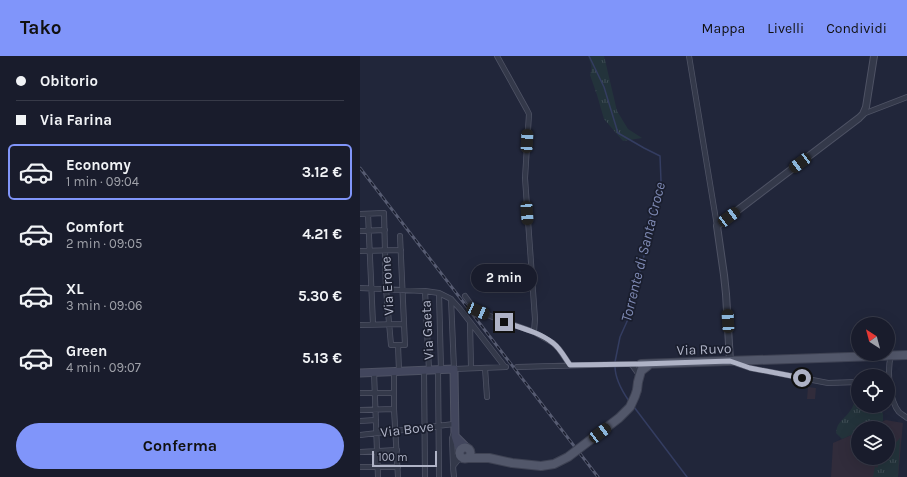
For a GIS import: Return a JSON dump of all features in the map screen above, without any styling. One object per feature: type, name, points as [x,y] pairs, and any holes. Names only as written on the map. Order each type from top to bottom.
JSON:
[{"type":"main road","name":"Via Ruvo","points":[[895,355],[907,355]]},
{"type":"main road","name":"Via Ruvo","points":[[640,369],[650,364],[851,356]]},
{"type":"main road","points":[[360,373],[454,369],[454,430],[464,453],[512,463],[541,466],[554,464],[568,456],[619,418],[630,407],[633,401],[638,386],[640,369]]},
{"type":"street","points":[[497,56],[529,114],[525,178],[535,319],[534,332]]},
{"type":"street","points":[[689,56],[725,281],[730,361],[750,368],[828,383],[851,382]]},
{"type":"street","points":[[863,114],[868,99],[874,56]]},
{"type":"street","points":[[717,226],[863,114],[907,97]]},
{"type":"street","name":"Via Erone","points":[[368,214],[384,213],[386,289],[391,345],[398,345]]},
{"type":"street","points":[[360,214],[368,214],[373,324]]},
{"type":"street","points":[[360,231],[385,230]]},
{"type":"street","points":[[398,477],[394,393],[398,345],[405,345],[400,236]]},
{"type":"street","points":[[360,251],[401,250]]},
{"type":"street","points":[[360,288],[425,291],[439,293],[451,299],[505,367],[454,369],[451,299]]},
{"type":"street","name":"Via Gaeta","points":[[425,291],[425,477]]},
{"type":"street","points":[[439,293],[439,477]]},
{"type":"street","points":[[465,296],[473,308],[478,311],[534,332],[553,343],[570,365]]},
{"type":"street","points":[[470,322],[471,368]]},
{"type":"street","points":[[360,325],[404,324]]},
{"type":"street","points":[[890,361],[890,388],[893,400],[899,413],[907,418]]},
{"type":"street","points":[[627,364],[640,369]]},
{"type":"street","name":"Via Ruvo","points":[[517,367],[627,364],[640,369]]},
{"type":"street","points":[[486,368],[487,397]]},
{"type":"street","points":[[374,372],[378,477]]},
{"type":"street","points":[[360,393],[394,393]]},
{"type":"street","points":[[360,410],[394,409]]},
{"type":"street","points":[[360,421],[376,420]]},
{"type":"street","name":"Via Bove","points":[[360,434],[438,426],[454,430]]},
{"type":"street","points":[[454,430],[452,438],[454,477]]},
{"type":"street","points":[[360,452],[397,450]]},
{"type":"street","points":[[453,466],[455,457],[464,453]]},
{"type":"street","points":[[360,467],[398,467]]},
{"type":"shaded area","points":[[808,387],[816,388],[815,399],[807,399]]},
{"type":"shaded area","points":[[895,422],[903,423],[898,477],[831,477],[833,443],[851,435],[851,465],[895,465]]},
{"type":"green space","points":[[588,56],[604,56],[617,111],[628,129],[642,138],[623,141],[604,119],[590,75],[591,63]]},
{"type":"green space","points":[[851,409],[851,413],[882,413],[883,421],[851,421],[851,435],[842,439],[836,433],[839,423]]},
{"type":"green space","points":[[900,438],[898,477],[873,477],[875,466],[877,468],[878,465],[895,465],[895,443]]},
{"type":"waterway","name":"Torrente di Santa Croce","points":[[589,56],[604,87],[618,133],[660,156],[661,181],[649,221],[647,245],[629,317],[620,337],[615,362]]},
{"type":"waterway","name":"Torrente di Santa Croce","points":[[615,366],[619,384],[629,401]]},
{"type":"waterway","name":"Torrente di Santa Croce","points":[[634,407],[687,477]]},
{"type":"railway","points":[[360,168],[598,477]]},
{"type":"route","points":[[504,322],[534,332],[553,343],[570,365],[730,361],[750,368],[802,378]]}]
